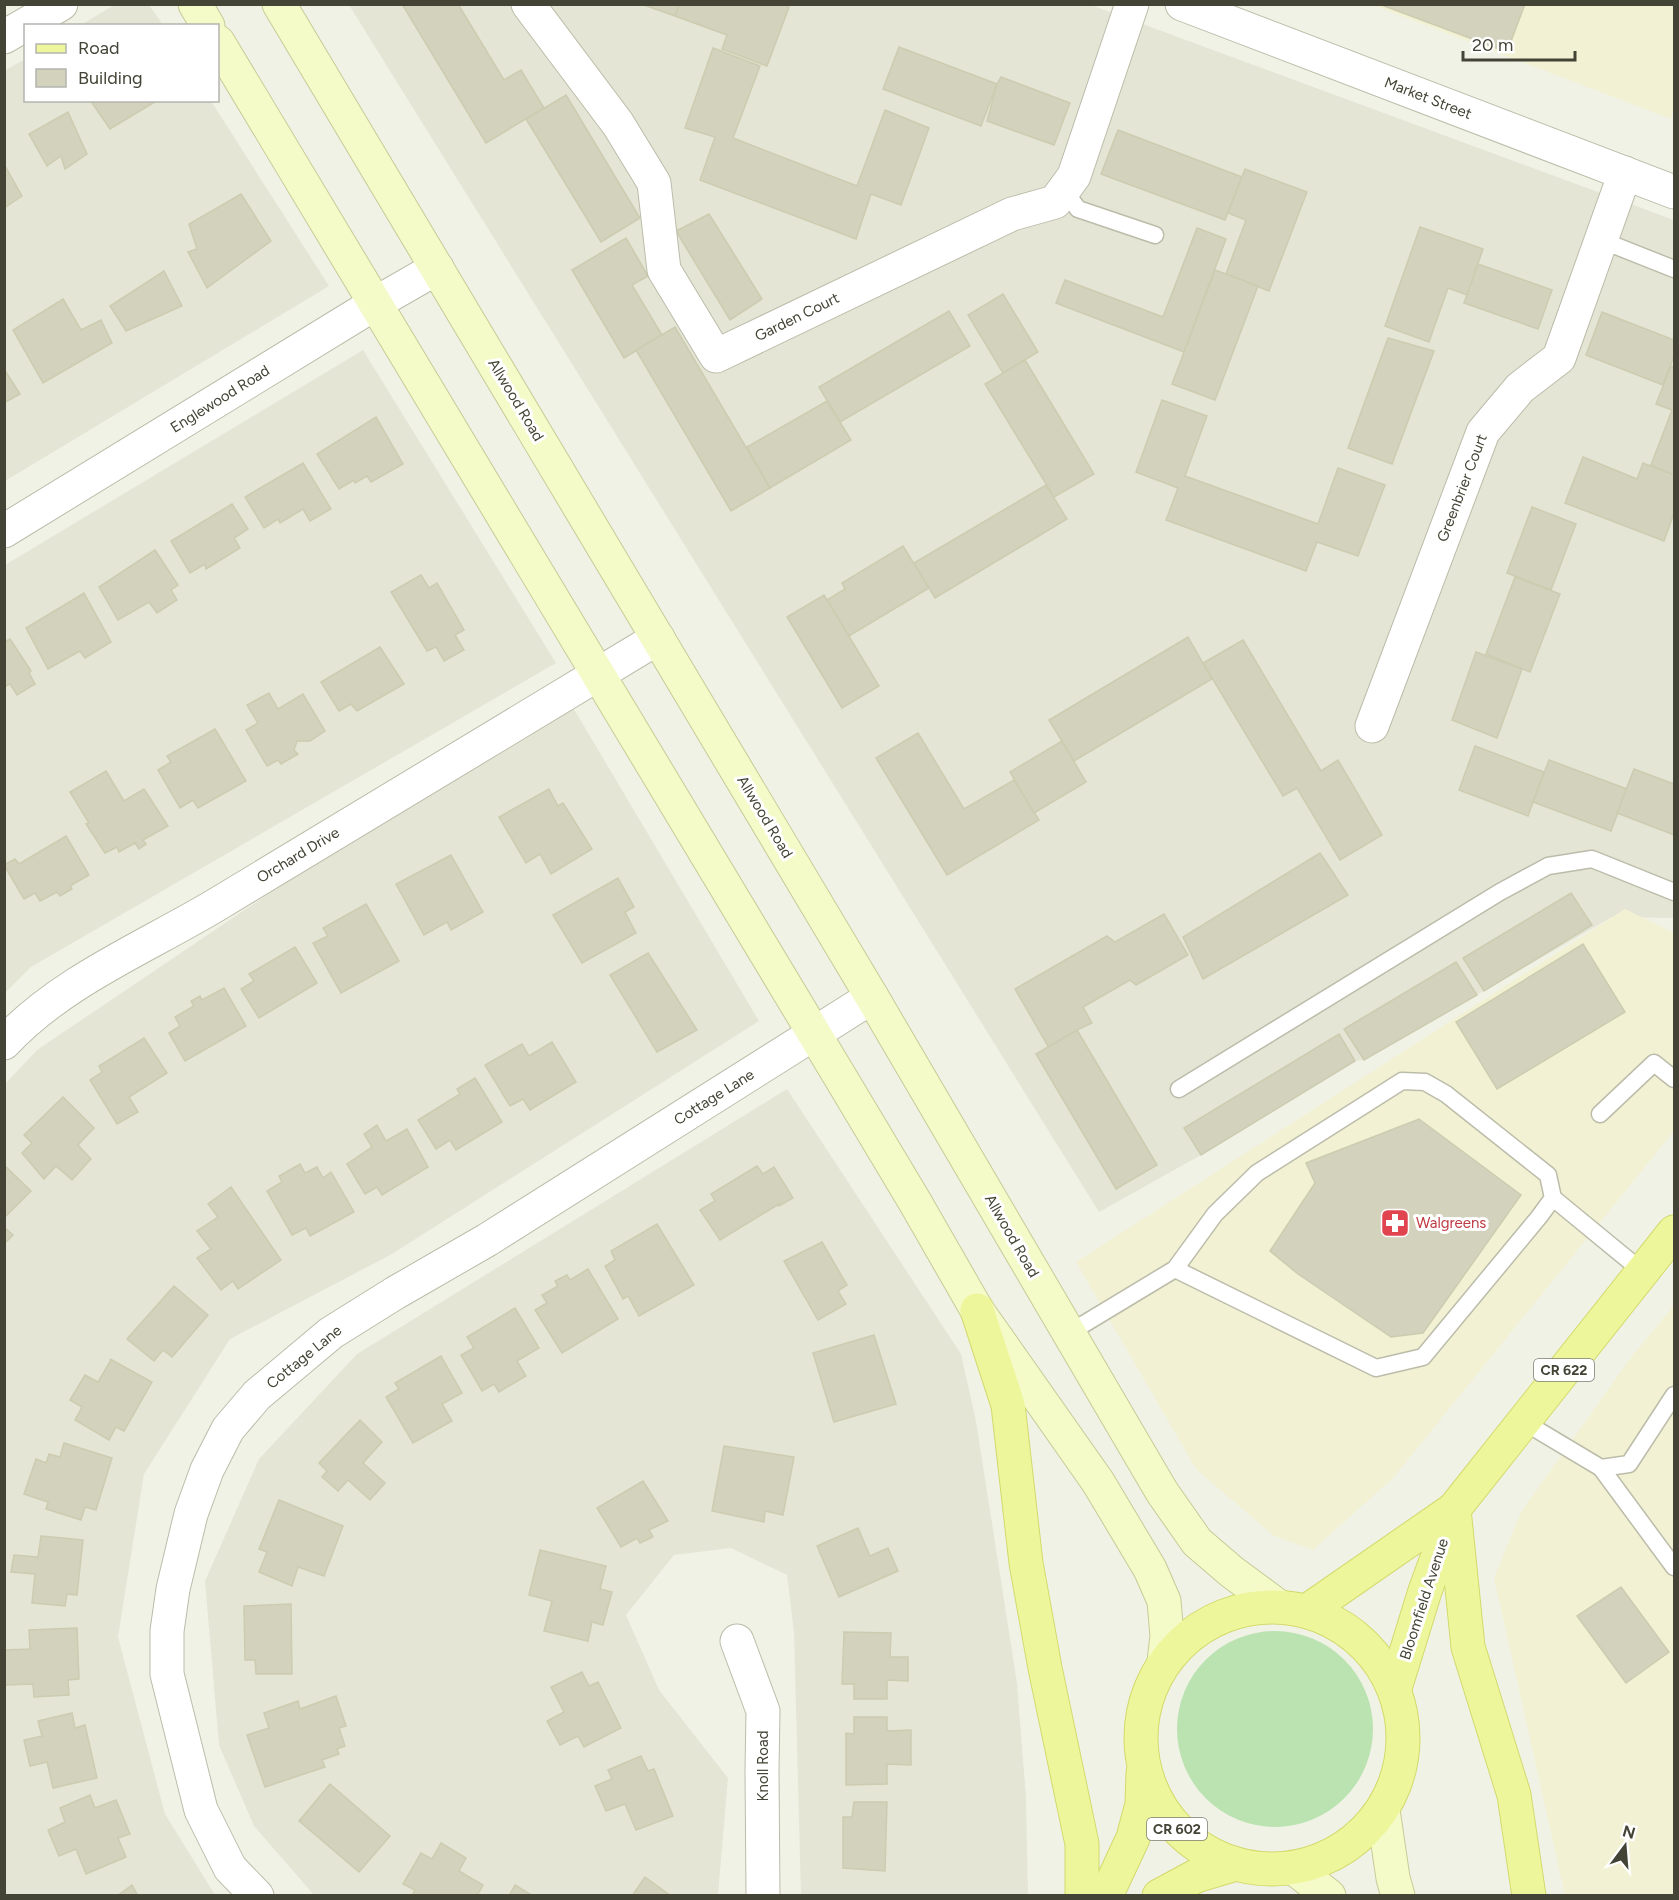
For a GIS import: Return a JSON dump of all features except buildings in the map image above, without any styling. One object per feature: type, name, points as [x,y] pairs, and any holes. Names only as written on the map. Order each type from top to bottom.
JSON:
[{"type":"main road","points":[[195,4],[207,24]]},
{"type":"main road","name":"Allwood Road","points":[[279,4],[872,997],[1162,1492],[1197,1542],[1232,1572],[1293,1608]]},
{"type":"main road","name":"CR 602","points":[[219,44],[814,1033],[977,1310],[1098,1482],[1150,1569],[1164,1601],[1167,1636],[1164,1662]]},
{"type":"main road","name":"Bloomfield Avenue","points":[[1395,1688],[1425,1591],[1454,1509],[1674,1232]]},
{"type":"main road","points":[[977,1310],[1008,1405],[1026,1563],[1045,1668],[1082,1844],[1082,1896]]},
{"type":"main road","points":[[1454,1509],[1468,1647],[1514,1795],[1529,1896]]},
{"type":"main road","name":"Bloomfield Avenue","points":[[1293,1608],[1454,1509]]},
{"type":"main road","name":"CR 602","points":[[1245,1608],[1293,1608],[1335,1622],[1360,1639],[1380,1661],[1395,1688],[1403,1719],[1404,1750],[1397,1781],[1383,1810],[1359,1837],[1329,1857],[1294,1868],[1265,1869],[1236,1864],[1204,1851],[1177,1829],[1156,1801],[1143,1768],[1140,1732],[1147,1695],[1164,1662],[1186,1637],[1214,1619],[1245,1608]]},
{"type":"main road","points":[[1106,1896],[1133,1838],[1142,1804],[1143,1768]]},
{"type":"main road","points":[[1383,1810],[1393,1878],[1398,1896]]},
{"type":"main road","points":[[1159,1896],[1196,1876],[1236,1864]]},
{"type":"main road","points":[[1294,1868],[1329,1896]]},
{"type":"street","points":[[26,24],[61,4]]},
{"type":"street","name":"Garden Court","points":[[528,4],[618,124],[654,183],[664,270],[716,356],[1012,214],[1055,202],[1074,176],[1132,4]]},
{"type":"street","name":"Market Street","points":[[1182,4],[1674,192]]},
{"type":"street","points":[[4,37],[24,25]]},
{"type":"street","name":"Greenbrier Court","points":[[1372,726],[1483,432],[1520,388],[1558,358],[1625,174]]},
{"type":"street","name":"Englewood Road","points":[[4,531],[436,268]]},
{"type":"street","name":"Orchard Drive","points":[[4,1043],[42,1008],[81,982],[202,913],[658,638]]},
{"type":"street","name":"Cottage Lane","points":[[257,1896],[230,1868],[201,1810],[167,1674],[166,1631],[188,1525],[207,1470],[228,1429],[257,1395],[331,1333],[487,1240],[872,997]]},
{"type":"street","name":"Knoll Road","points":[[737,1641],[763,1712],[763,1896]]},
{"type":"lane","points":[[1064,190],[1078,209],[1155,235]]},
{"type":"lane","points":[[1601,240],[1674,268]]},
{"type":"lane","points":[[1179,1089],[1500,892],[1548,866],[1592,859],[1674,892]]},
{"type":"lane","points":[[1600,1114],[1654,1063],[1674,1079]]},
{"type":"lane","points":[[1069,1333],[1175,1269],[1215,1214],[1257,1173],[1402,1081],[1425,1083],[1446,1094],[1548,1174],[1552,1198],[1643,1272]]},
{"type":"lane","points":[[1175,1269],[1376,1368],[1424,1357],[1552,1198]]},
{"type":"lane","points":[[1601,1468],[1629,1464],[1674,1395]]},
{"type":"lane","points":[[1524,1422],[1601,1468],[1674,1567]]},
{"type":"shaded area","points":[[116,4],[149,5],[162,24],[83,24]]},
{"type":"shaded area","points":[[349,5],[1091,5],[1674,220],[1674,918],[1612,917],[1364,1060],[1355,1061],[1201,1155],[1099,1212]]},
{"type":"shaded area","points":[[1373,5],[1674,5],[1674,109],[1671,119]]},
{"type":"shaded area","points":[[24,60],[24,102],[212,102],[329,286],[5,481],[4,71]]},
{"type":"shaded area","points":[[363,350],[556,663],[31,967],[5,993],[5,565]]},
{"type":"shaded area","points":[[565,694],[759,1021],[392,1254],[230,1339],[144,1474],[118,1637],[165,1814],[215,1895],[5,1895],[4,1085],[37,1050]]},
{"type":"shaded area","points":[[1625,909],[1674,933],[1674,1131],[1393,1478],[1313,1550],[1274,1536],[1196,1469],[1076,1262]]},
{"type":"shaded area","points":[[787,1089],[961,1354],[976,1421],[1017,1683],[1026,1798],[1028,1895],[801,1895],[794,1632],[787,1575],[731,1548],[674,1555],[626,1615],[659,1690],[728,1778],[718,1895],[314,1895],[254,1826],[219,1745],[205,1581],[259,1459],[357,1354]]},
{"type":"shaded area","points":[[1674,1305],[1674,1895],[1565,1895],[1494,1578],[1521,1512],[1629,1360]]},
{"type":"green space","points":[[1265,1631],[1285,1631],[1313,1638],[1330,1647],[1345,1659],[1357,1674],[1366,1691],[1373,1719],[1373,1739],[1366,1767],[1357,1784],[1345,1799],[1330,1811],[1313,1820],[1285,1827],[1265,1827],[1237,1820],[1220,1811],[1205,1799],[1193,1784],[1184,1767],[1177,1739],[1177,1719],[1184,1691],[1193,1674],[1205,1659],[1220,1647],[1237,1638]]},
{"type":"place","name":"Walgreens","points":[[1395,1223]]}]
